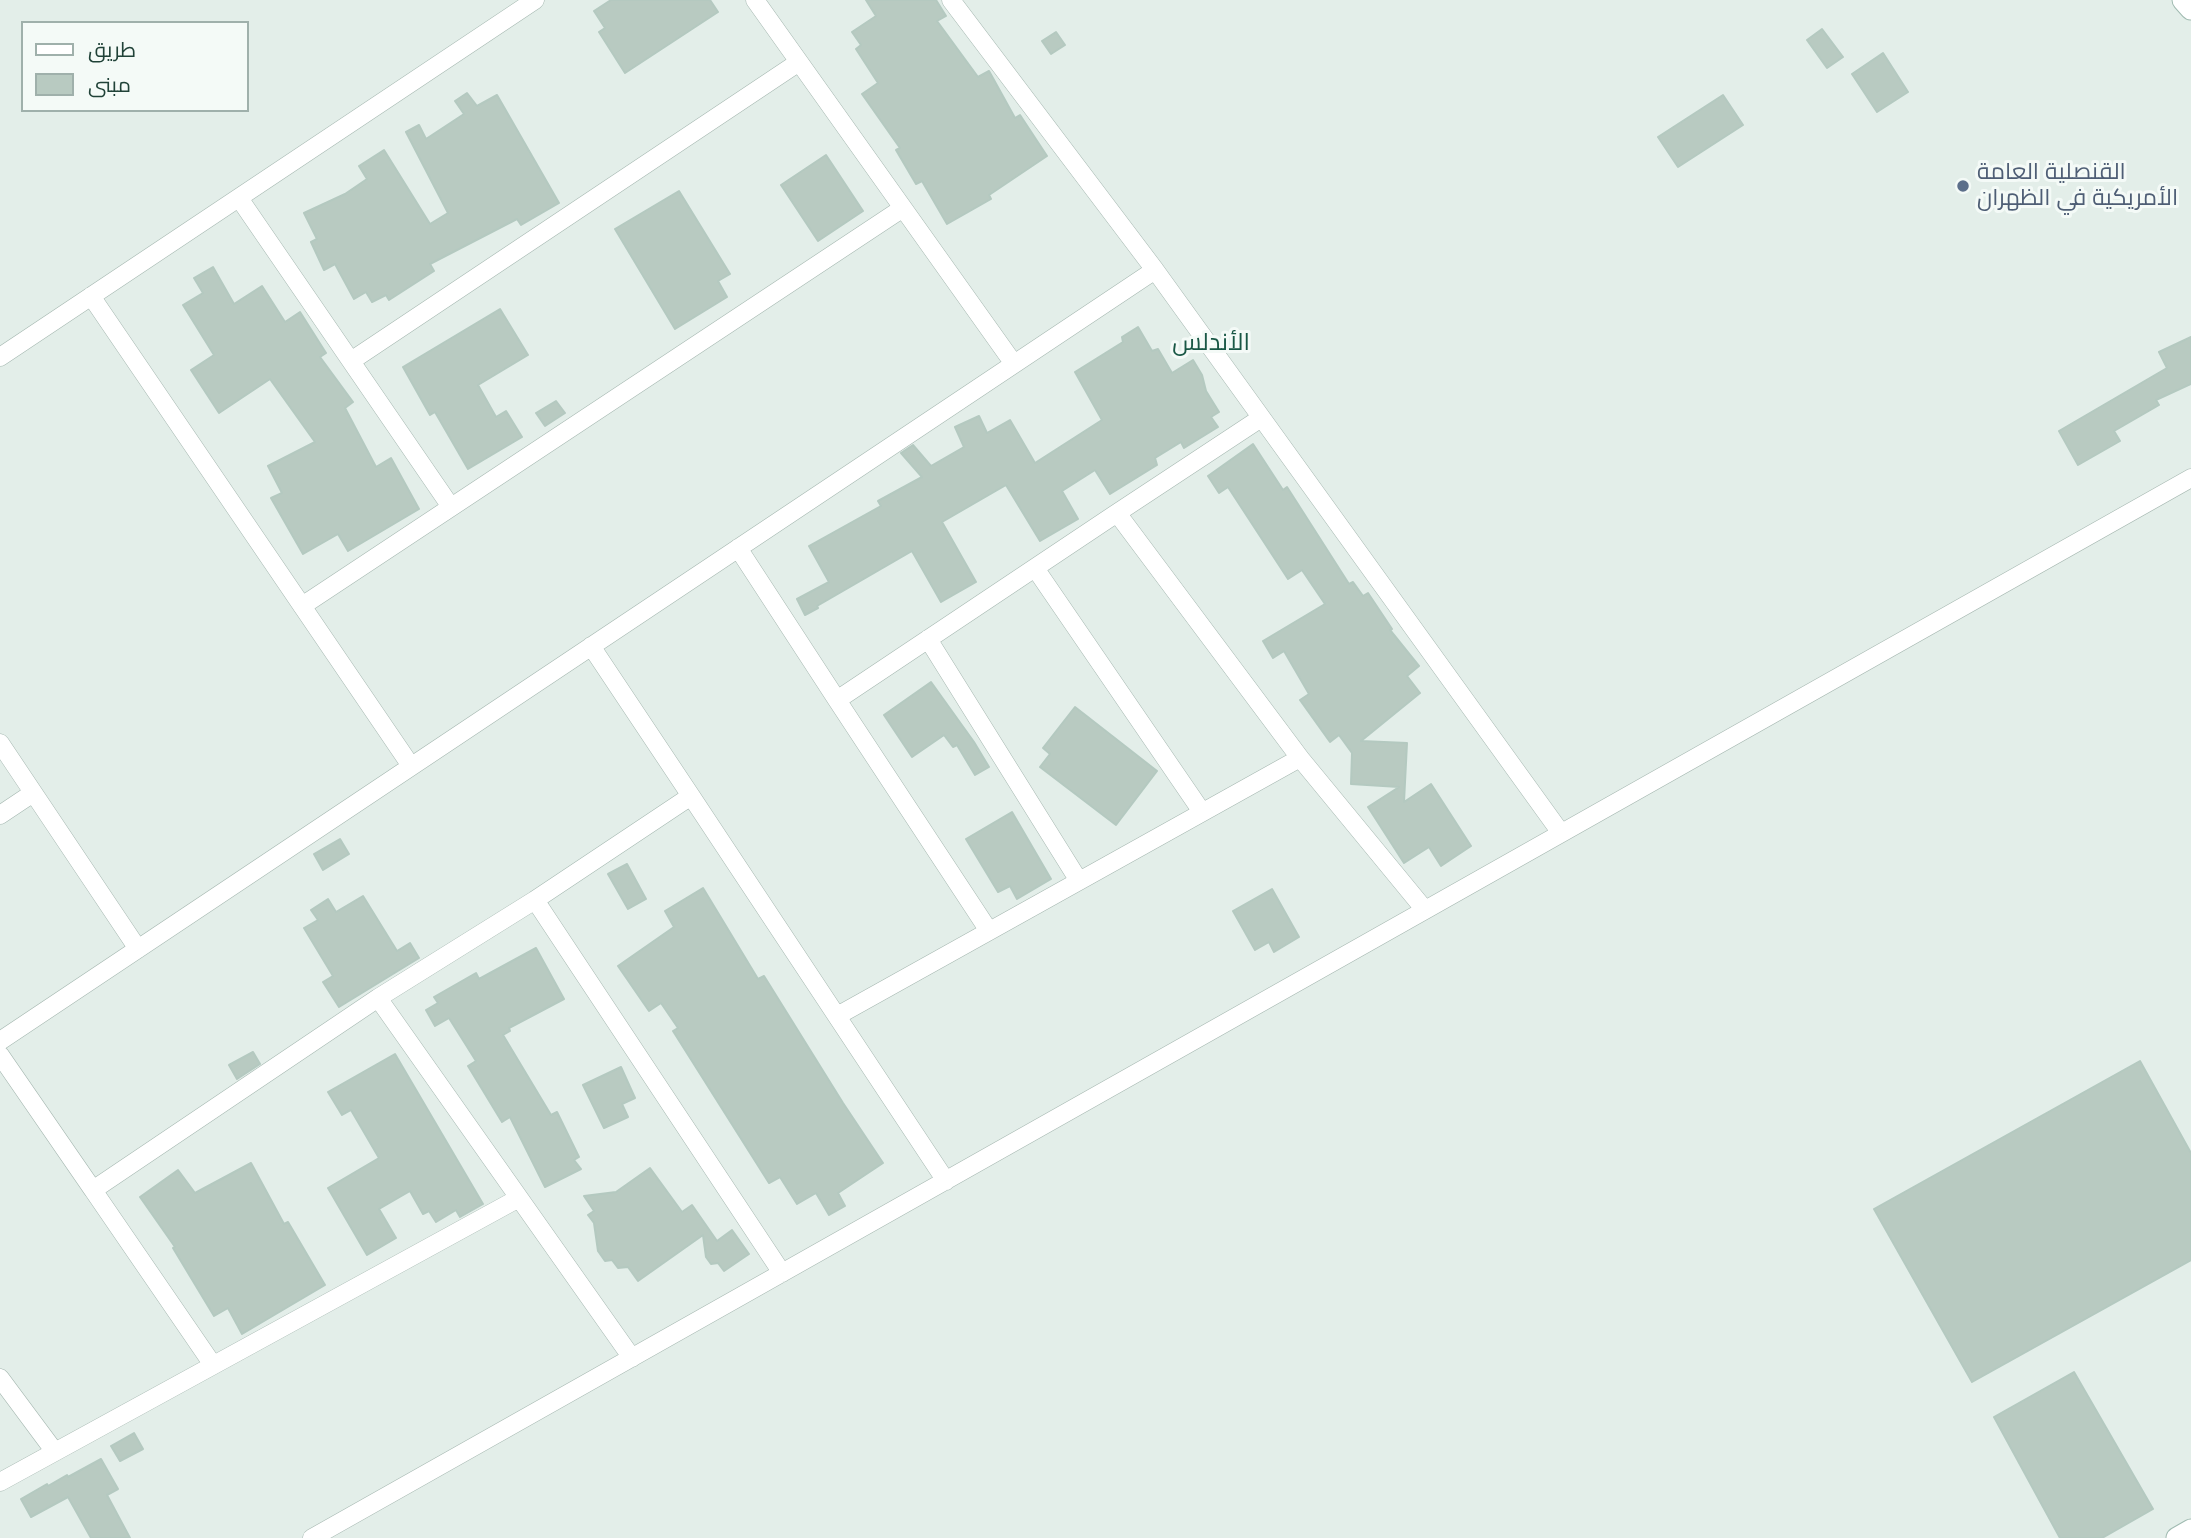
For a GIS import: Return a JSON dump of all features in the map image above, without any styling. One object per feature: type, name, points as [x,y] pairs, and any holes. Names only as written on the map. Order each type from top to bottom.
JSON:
[{"type":"main road","points":[[2183,0],[2191,9]]},
{"type":"main road","points":[[2177,1538],[2191,1530]]},
{"type":"street","points":[[0,357],[535,0]]},
{"type":"street","points":[[755,0],[1014,364]]},
{"type":"street","points":[[951,0],[1155,270],[1561,833]]},
{"type":"street","points":[[351,361],[799,62]]},
{"type":"street","points":[[239,198],[451,507]]},
{"type":"street","points":[[302,606],[903,208]]},
{"type":"street","points":[[0,1041],[1155,270]]},
{"type":"street","points":[[90,296],[411,766]]},
{"type":"street","points":[[836,700],[1261,418]]},
{"type":"street","points":[[312,1538],[2191,478]]},
{"type":"street","points":[[1117,513],[1300,758],[1425,910]]},
{"type":"street","points":[[738,548],[989,931]]},
{"type":"street","points":[[1035,568],[1202,813]]},
{"type":"street","points":[[928,639],[1079,881]]},
{"type":"street","points":[[591,646],[946,1181]]},
{"type":"street","points":[[0,743],[138,949]]},
{"type":"street","points":[[837,1016],[1300,758]]},
{"type":"street","points":[[0,815],[33,793]]},
{"type":"street","points":[[93,1190],[378,998],[536,900],[691,796]]},
{"type":"street","points":[[536,900],[782,1273]]},
{"type":"street","points":[[378,998],[632,1358]]},
{"type":"street","points":[[0,1055],[213,1365]]},
{"type":"street","points":[[0,1482],[519,1198]]},
{"type":"street","points":[[0,1378],[55,1452]]},
{"type":"building","points":[[611,0],[710,0],[718,12],[625,73],[599,32],[605,28],[594,11]]},
{"type":"building","points":[[866,0],[936,0],[946,16],[937,21],[978,77],[989,71],[1015,118],[1020,115],[1047,156],[989,195],[991,199],[947,224],[922,181],[916,184],[896,150],[900,148],[862,94],[878,83],[856,49],[861,45],[852,32],[876,16]]},
{"type":"building","points":[[1822,29],[1843,57],[1827,68],[1807,40]]},
{"type":"building","points":[[1056,32],[1065,45],[1051,54],[1042,41]]},
{"type":"building","points":[[1883,53],[1908,92],[1877,112],[1852,74]]},
{"type":"building","points":[[467,93],[477,106],[497,95],[559,203],[521,225],[517,219],[430,264],[434,271],[389,300],[386,295],[372,302],[366,292],[354,299],[335,264],[324,270],[311,242],[317,239],[304,213],[345,194],[367,179],[359,166],[384,150],[430,224],[448,213],[406,132],[419,125],[426,139],[464,114],[455,101]]},
{"type":"building","points":[[1723,95],[1743,125],[1678,167],[1658,137]]},
{"type":"building","points":[[826,155],[863,211],[818,241],[781,185]]},
{"type":"building","points":[[679,191],[730,274],[718,281],[727,297],[675,329],[615,229]]},
{"type":"building","points":[[213,267],[234,304],[262,286],[285,322],[300,312],[326,353],[320,357],[353,402],[345,408],[376,467],[391,458],[419,509],[348,551],[338,534],[303,554],[271,498],[282,493],[268,466],[315,442],[270,379],[219,413],[191,370],[214,355],[183,305],[203,293],[194,278]]},
{"type":"building","points":[[500,309],[528,355],[478,385],[496,417],[506,411],[522,437],[468,469],[435,412],[430,415],[403,367]]},
{"type":"building","points":[[1138,327],[1152,351],[1158,349],[1172,373],[1193,360],[1202,375],[1206,391],[1219,412],[1211,417],[1218,427],[1184,448],[1181,442],[1155,458],[1157,465],[1110,494],[1095,470],[1062,491],[1078,519],[1040,541],[1006,485],[942,522],[976,582],[941,602],[912,551],[805,615],[797,599],[829,582],[809,546],[881,506],[878,501],[922,477],[901,453],[913,445],[931,466],[964,447],[955,427],[979,416],[987,433],[1010,420],[1035,463],[1102,420],[1075,372],[1123,342],[1122,337]]},
{"type":"building","points":[[2191,337],[2191,384],[2156,400],[2159,405],[2114,431],[2120,441],[2078,465],[2059,431],[2167,368],[2159,352]]},
{"type":"building","points":[[556,401],[565,413],[545,426],[536,413]]},
{"type":"building","points":[[1253,444],[1283,490],[1287,487],[1349,584],[1353,582],[1363,596],[1368,593],[1392,629],[1390,630],[1419,666],[1407,676],[1420,693],[1361,741],[1407,743],[1404,802],[1431,784],[1471,846],[1441,866],[1429,847],[1404,863],[1368,807],[1399,787],[1351,784],[1352,753],[1339,735],[1330,742],[1300,700],[1309,694],[1284,651],[1273,658],[1263,641],[1325,604],[1302,570],[1288,579],[1228,487],[1219,493],[1208,476]]},
{"type":"building","points":[[931,682],[989,767],[975,775],[957,745],[953,747],[944,735],[912,757],[884,715]]},
{"type":"building","points":[[1075,707],[1157,771],[1116,825],[1040,767],[1050,754],[1043,748]]},
{"type":"building","points":[[1012,812],[1051,879],[1017,899],[1010,886],[998,892],[966,839]]},
{"type":"building","points":[[340,839],[349,854],[323,870],[314,854]]},
{"type":"building","points":[[627,864],[646,899],[628,909],[608,874]]},
{"type":"building","points":[[703,888],[758,979],[764,976],[883,1163],[838,1193],[845,1206],[829,1215],[816,1193],[797,1204],[780,1177],[769,1183],[673,1031],[678,1028],[661,1003],[649,1011],[618,966],[674,927],[665,911]]},
{"type":"building","points":[[1272,889],[1299,937],[1274,952],[1269,942],[1255,950],[1233,911]]},
{"type":"building","points":[[363,896],[397,951],[410,943],[419,958],[339,1007],[323,982],[333,976],[304,928],[318,920],[311,910],[328,899],[336,912]]},
{"type":"building","points":[[536,948],[564,999],[509,1028],[510,1031],[503,1035],[551,1115],[557,1112],[579,1157],[574,1160],[581,1169],[545,1187],[510,1117],[502,1122],[468,1066],[476,1061],[449,1018],[435,1026],[426,1010],[438,1003],[434,997],[476,973],[479,979]]},
{"type":"building","points":[[253,1052],[260,1064],[237,1079],[229,1065]]},
{"type":"building","points":[[395,1054],[483,1204],[460,1217],[456,1210],[436,1222],[429,1211],[423,1214],[410,1191],[379,1209],[396,1238],[367,1255],[328,1188],[379,1158],[351,1110],[342,1115],[328,1092]]},
{"type":"building","points":[[2140,1061],[2191,1153],[2191,1260],[1972,1382],[1874,1209]]},
{"type":"building","points":[[621,1067],[635,1098],[622,1104],[628,1117],[604,1128],[583,1085]]},
{"type":"building","points":[[251,1163],[284,1224],[288,1222],[325,1285],[242,1334],[228,1308],[214,1316],[173,1248],[175,1247],[140,1197],[178,1170],[195,1193]]},
{"type":"building","points":[[650,1168],[682,1212],[692,1205],[717,1241],[732,1230],[749,1254],[724,1271],[718,1263],[711,1264],[706,1257],[703,1235],[638,1281],[628,1267],[618,1268],[612,1260],[605,1261],[598,1251],[594,1223],[588,1215],[594,1211],[584,1196],[616,1192]]},
{"type":"building","points":[[2074,1372],[2153,1509],[2102,1538],[2060,1538],[1994,1417]]},
{"type":"building","points":[[134,1433],[143,1449],[120,1461],[111,1446]]},
{"type":"building","points":[[101,1459],[118,1489],[107,1495],[130,1538],[91,1538],[68,1497],[31,1517],[21,1499]]},
{"type":"place","name":"القنصلية العامة الأمريكية في الظهران","points":[[1963,186]]},
{"type":"district","name":"الأندلس","points":[[1211,344]]}]
